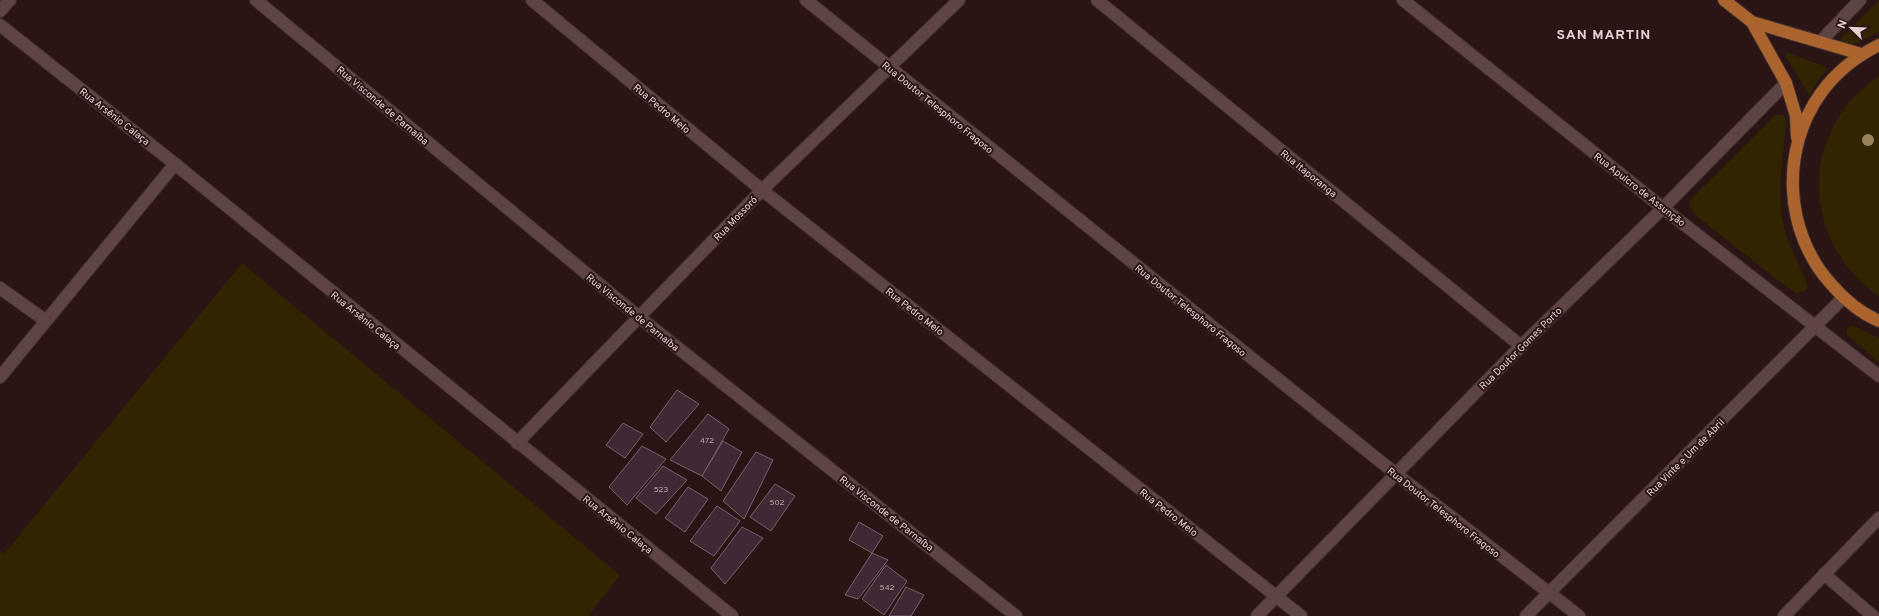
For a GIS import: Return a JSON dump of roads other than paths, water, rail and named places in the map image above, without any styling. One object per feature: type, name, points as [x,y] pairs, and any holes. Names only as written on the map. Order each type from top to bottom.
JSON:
[{"type":"main road","points":[[1724,0],[1752,22],[1861,54]]},
{"type":"main road","points":[[1752,22],[1786,83],[1796,116],[1797,142],[1792,176],[1794,210],[1802,236],[1820,272],[1843,298],[1871,318],[1879,321]]},
{"type":"main road","points":[[1797,142],[1807,116],[1821,92],[1839,71],[1861,54],[1879,45]]},
{"type":"street","points":[[0,11],[10,0]]},
{"type":"street","name":"Rua Visconde de Parnaíba","points":[[256,0],[639,317],[1016,616]]},
{"type":"street","name":"Rua Pedro Melo","points":[[532,0],[762,190],[1301,616]]},
{"type":"street","name":"Rua Doutor Telesphoro Fragoso","points":[[806,0],[1396,474],[1579,616]]},
{"type":"street","name":"Rua Mossoró","points":[[517,443],[762,190],[959,0]]},
{"type":"street","name":"Rua Itaporanga","points":[[1097,0],[1521,346]]},
{"type":"street","name":"Rua Apulcro de Assunção","points":[[1403,0],[1663,208],[1879,376]]},
{"type":"street","points":[[1820,42],[1860,0]]},
{"type":"street","name":"Rua Arsênio Calaça","points":[[0,25],[175,164],[732,616]]},
{"type":"street","name":"Rua Doutor Gomes Porto","points":[[1257,616],[1521,346],[1663,208],[1786,83]]},
{"type":"street","points":[[0,378],[175,164]]},
{"type":"street","points":[[0,288],[46,322]]},
{"type":"street","name":"Rua Vinte e Um de Abril","points":[[1526,616],[1843,298]]},
{"type":"street","points":[[1784,616],[1879,518]]},
{"type":"street","points":[[1824,574],[1873,616]]},
{"type":"district","name":"SAN MARTIN","points":[[1604,34]]}]
